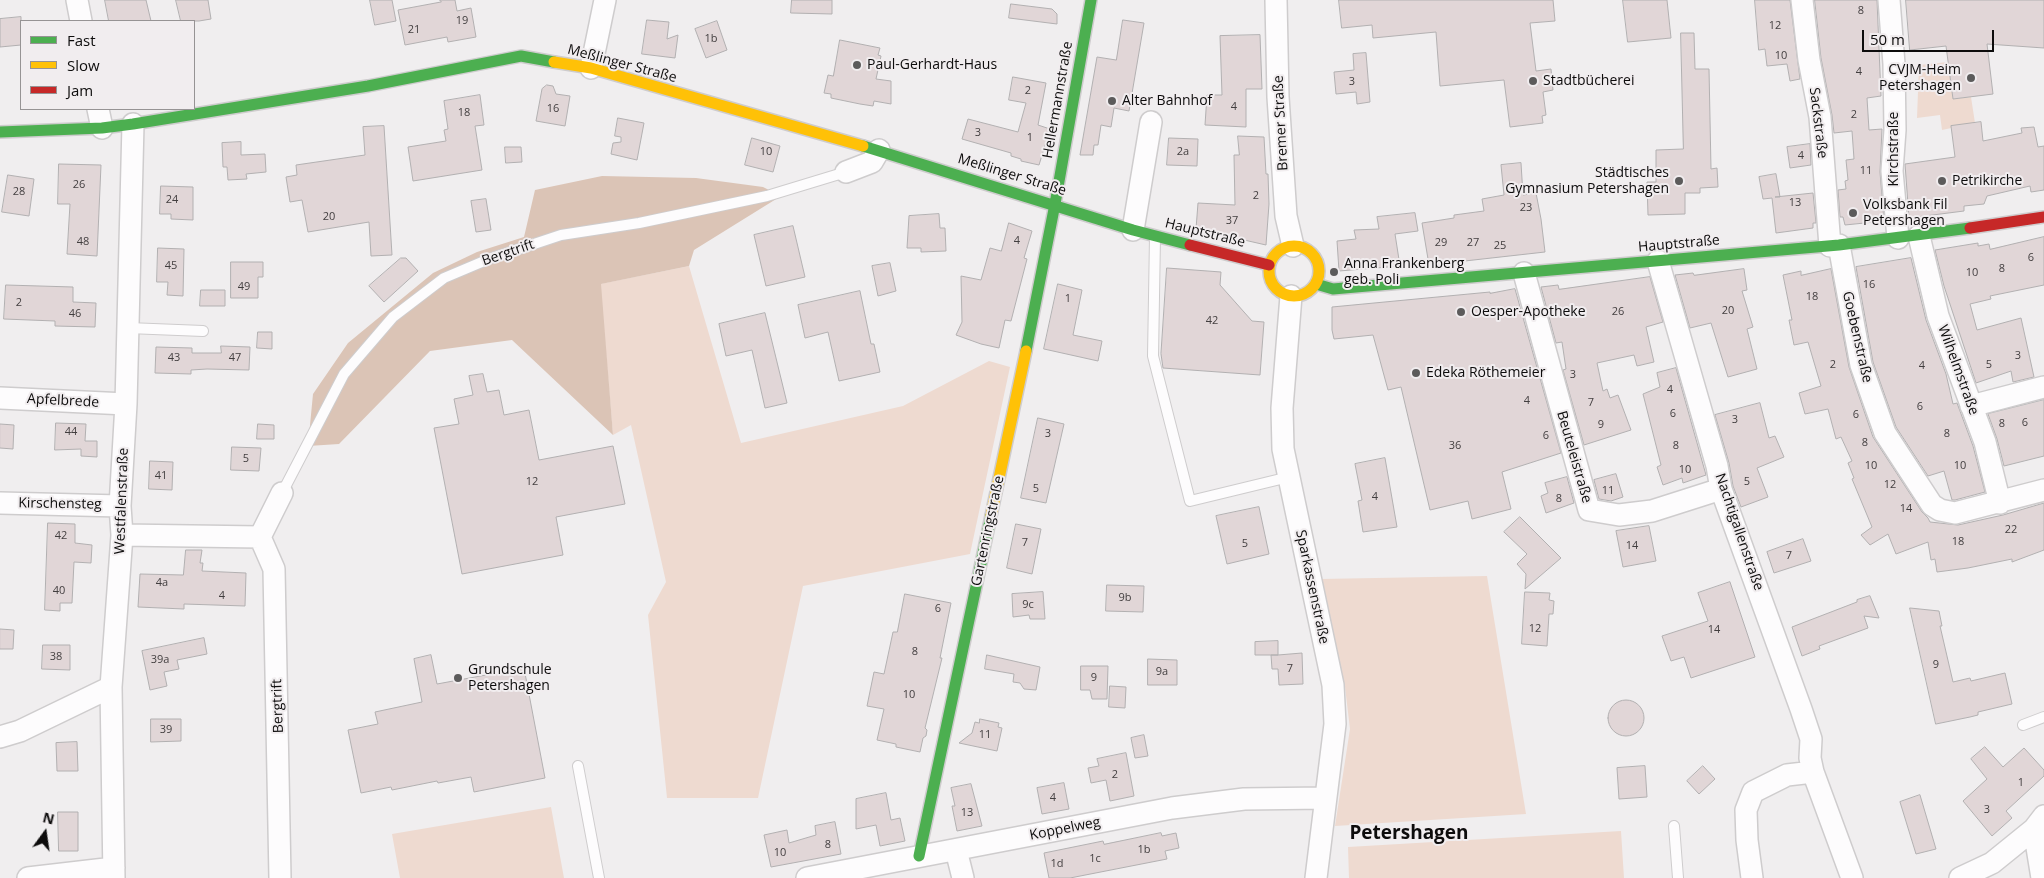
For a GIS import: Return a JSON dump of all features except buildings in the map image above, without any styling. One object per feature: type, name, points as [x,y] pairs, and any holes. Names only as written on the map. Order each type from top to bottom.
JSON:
[{"type":"street","points":[[76,0],[81,20]]},
{"type":"street","points":[[591,68],[605,0]]},
{"type":"street","name":"Hellermannstraße","points":[[1055,204],[1091,0]]},
{"type":"street","name":"Bremer Straße","points":[[1276,0],[1278,97],[1286,206],[1293,246]]},
{"type":"street","name":"Sackstraße","points":[[1802,0],[1809,60],[1820,117],[1834,246]]},
{"type":"street","name":"Kirchstraße","points":[[1889,0],[1894,64],[1895,130],[1892,171],[1909,237]]},
{"type":"street","name":"Meßlinger Straße","points":[[0,132],[100,118],[133,124],[368,86],[521,56],[591,68],[737,112],[880,150],[1133,230]]},
{"type":"street","points":[[1133,230],[1151,122]]},
{"type":"street","name":"Westfalenstraße","points":[[114,873],[111,688],[122,535],[120,506],[126,404],[133,124]]},
{"type":"street","name":"Bergtrift","points":[[846,172],[872,162],[880,150]]},
{"type":"street","name":"Gartenringstraße","points":[[918,856],[1021,376],[1055,204]]},
{"type":"street","name":"Hauptstraße","points":[[1316,284],[1333,289],[1834,246],[1909,237],[2044,216]]},
{"type":"street","name":"Hauptstraße","points":[[1133,230],[1269,265]]},
{"type":"street","name":"Wilhelmstraße","points":[[1909,237],[1972,406],[1984,442],[2000,503]]},
{"type":"street","points":[[1293,246],[1303,247],[1312,254],[1318,262],[1319,273],[1316,284],[1311,290],[1303,295],[1291,296],[1278,290],[1272,283],[1269,265],[1274,255],[1282,248],[1293,246]]},
{"type":"street","name":"Goebenstraße","points":[[1834,246],[1861,365],[1885,433],[1902,462],[1932,505],[1940,510],[1955,512],[2000,503],[2044,490]]},
{"type":"street","name":"Nachtigallenstraße","points":[[1658,261],[1717,466],[1721,489],[1804,716],[1811,738],[1810,758],[1812,772],[1852,878]]},
{"type":"street","name":"Beuteleistraße","points":[[1524,274],[1589,510],[1619,516],[1652,512],[1721,489]]},
{"type":"street","name":"Sparkassenstraße","points":[[1291,296],[1282,408],[1283,449],[1333,685],[1335,724],[1316,878]]},
{"type":"street","points":[[1972,406],[2044,387]]},
{"type":"street","name":"Apfelbrede","points":[[0,398],[126,404]]},
{"type":"street","name":"Bergtrift","points":[[280,878],[274,569],[260,537],[282,493]]},
{"type":"street","name":"Kirschensteg","points":[[0,503],[120,506]]},
{"type":"street","points":[[122,535],[260,537]]},
{"type":"street","points":[[0,738],[20,731],[111,688]]},
{"type":"street","points":[[1752,878],[1747,840],[1746,810],[1753,792],[1786,775],[1812,772]]},
{"type":"street","name":"Koppelweg","points":[[807,878],[1172,808],[1244,799],[1326,798]]},
{"type":"street","points":[[1960,878],[1992,863],[2039,823]]},
{"type":"street","points":[[2039,823],[2042,878]]},
{"type":"street","points":[[956,850],[963,878]]},
{"type":"street","points":[[28,878],[114,873]]},
{"type":"lane","name":"Bergtrift","points":[[282,493],[344,374],[393,317],[444,278],[489,259],[561,235],[639,223],[767,196],[846,172]]},
{"type":"lane","points":[[1155,236],[1153,356],[1190,501],[1289,477]]},
{"type":"lane","points":[[128,328],[203,331]]},
{"type":"lane","points":[[2023,725],[2044,717]]},
{"type":"lane","points":[[578,766],[599,878]]},
{"type":"lane","points":[[1674,826],[1678,878]]},
{"type":"shaded area","points":[[1948,62],[1953,99],[1971,97],[1975,123],[1942,130],[1940,115],[1917,118],[1919,65]]},
{"type":"shaded area","points":[[602,176],[696,178],[763,187],[781,196],[694,250],[689,266],[601,284],[613,435],[512,340],[430,351],[339,444],[308,446],[313,394],[348,343],[433,273],[477,252],[524,237],[535,190]]},
{"type":"shaded area","points":[[689,266],[741,443],[903,406],[989,361],[1010,367],[970,554],[803,586],[758,798],[667,798],[648,615],[666,582],[631,425],[613,435],[600,284]]},
{"type":"shaded area","points":[[1487,576],[1526,814],[1335,826],[1350,729],[1345,687],[1320,579]]},
{"type":"shaded area","points":[[551,807],[564,878],[400,878],[392,834]]},
{"type":"shaded area","points":[[1621,831],[1624,878],[1349,878],[1348,847]]},
{"type":"traffic: fast","points":[[1026,351],[1055,204],[1091,0]]},
{"type":"traffic: fast","points":[[0,132],[102,128],[133,124],[368,86],[521,56],[554,62]]},
{"type":"traffic: fast","points":[[863,146],[1133,230],[1190,245]]},
{"type":"traffic: fast","points":[[1316,284],[1333,289],[1839,245],[1970,228]]},
{"type":"traffic: fast","points":[[919,856],[991,516]]},
{"type":"traffic: slow","points":[[554,62],[591,68],[863,146]]},
{"type":"traffic: slow","points":[[1289,246],[1299,246],[1312,253],[1319,266],[1319,271],[1319,276],[1312,289],[1299,296],[1289,296],[1280,292],[1273,285],[1269,276],[1269,266],[1273,257],[1280,250],[1289,246]]},
{"type":"traffic: slow","points":[[991,516],[1026,351]]},
{"type":"traffic: jam","points":[[1970,228],[2044,217]]},
{"type":"traffic: jam","points":[[1190,245],[1269,265]]},
{"type":"place","name":"Paul-Gerhardt-Haus","points":[[857,65]]},
{"type":"place","name":"CVJM-Heim Petershagen","points":[[1971,78]]},
{"type":"place","name":"Stadtbücherei","points":[[1533,81]]},
{"type":"place","name":"Alter Bahnhof","points":[[1112,101]]},
{"type":"place","name":"Städtisches Gymnasium Petershagen","points":[[1679,181]]},
{"type":"place","name":"Petrikirche","points":[[1942,181]]},
{"type":"place","name":"Volksbank Fil Petershagen","points":[[1853,213]]},
{"type":"place","name":"Anna Frankenberg geb. Poli","points":[[1334,272]]},
{"type":"place","name":"Oesper-Apotheke","points":[[1461,312]]},
{"type":"place","name":"Edeka Röthemeier","points":[[1416,373]]},
{"type":"place","name":"Grundschule Petershagen","points":[[458,678]]},
{"type":"district","name":"Petershagen","points":[[1409,834]]}]
